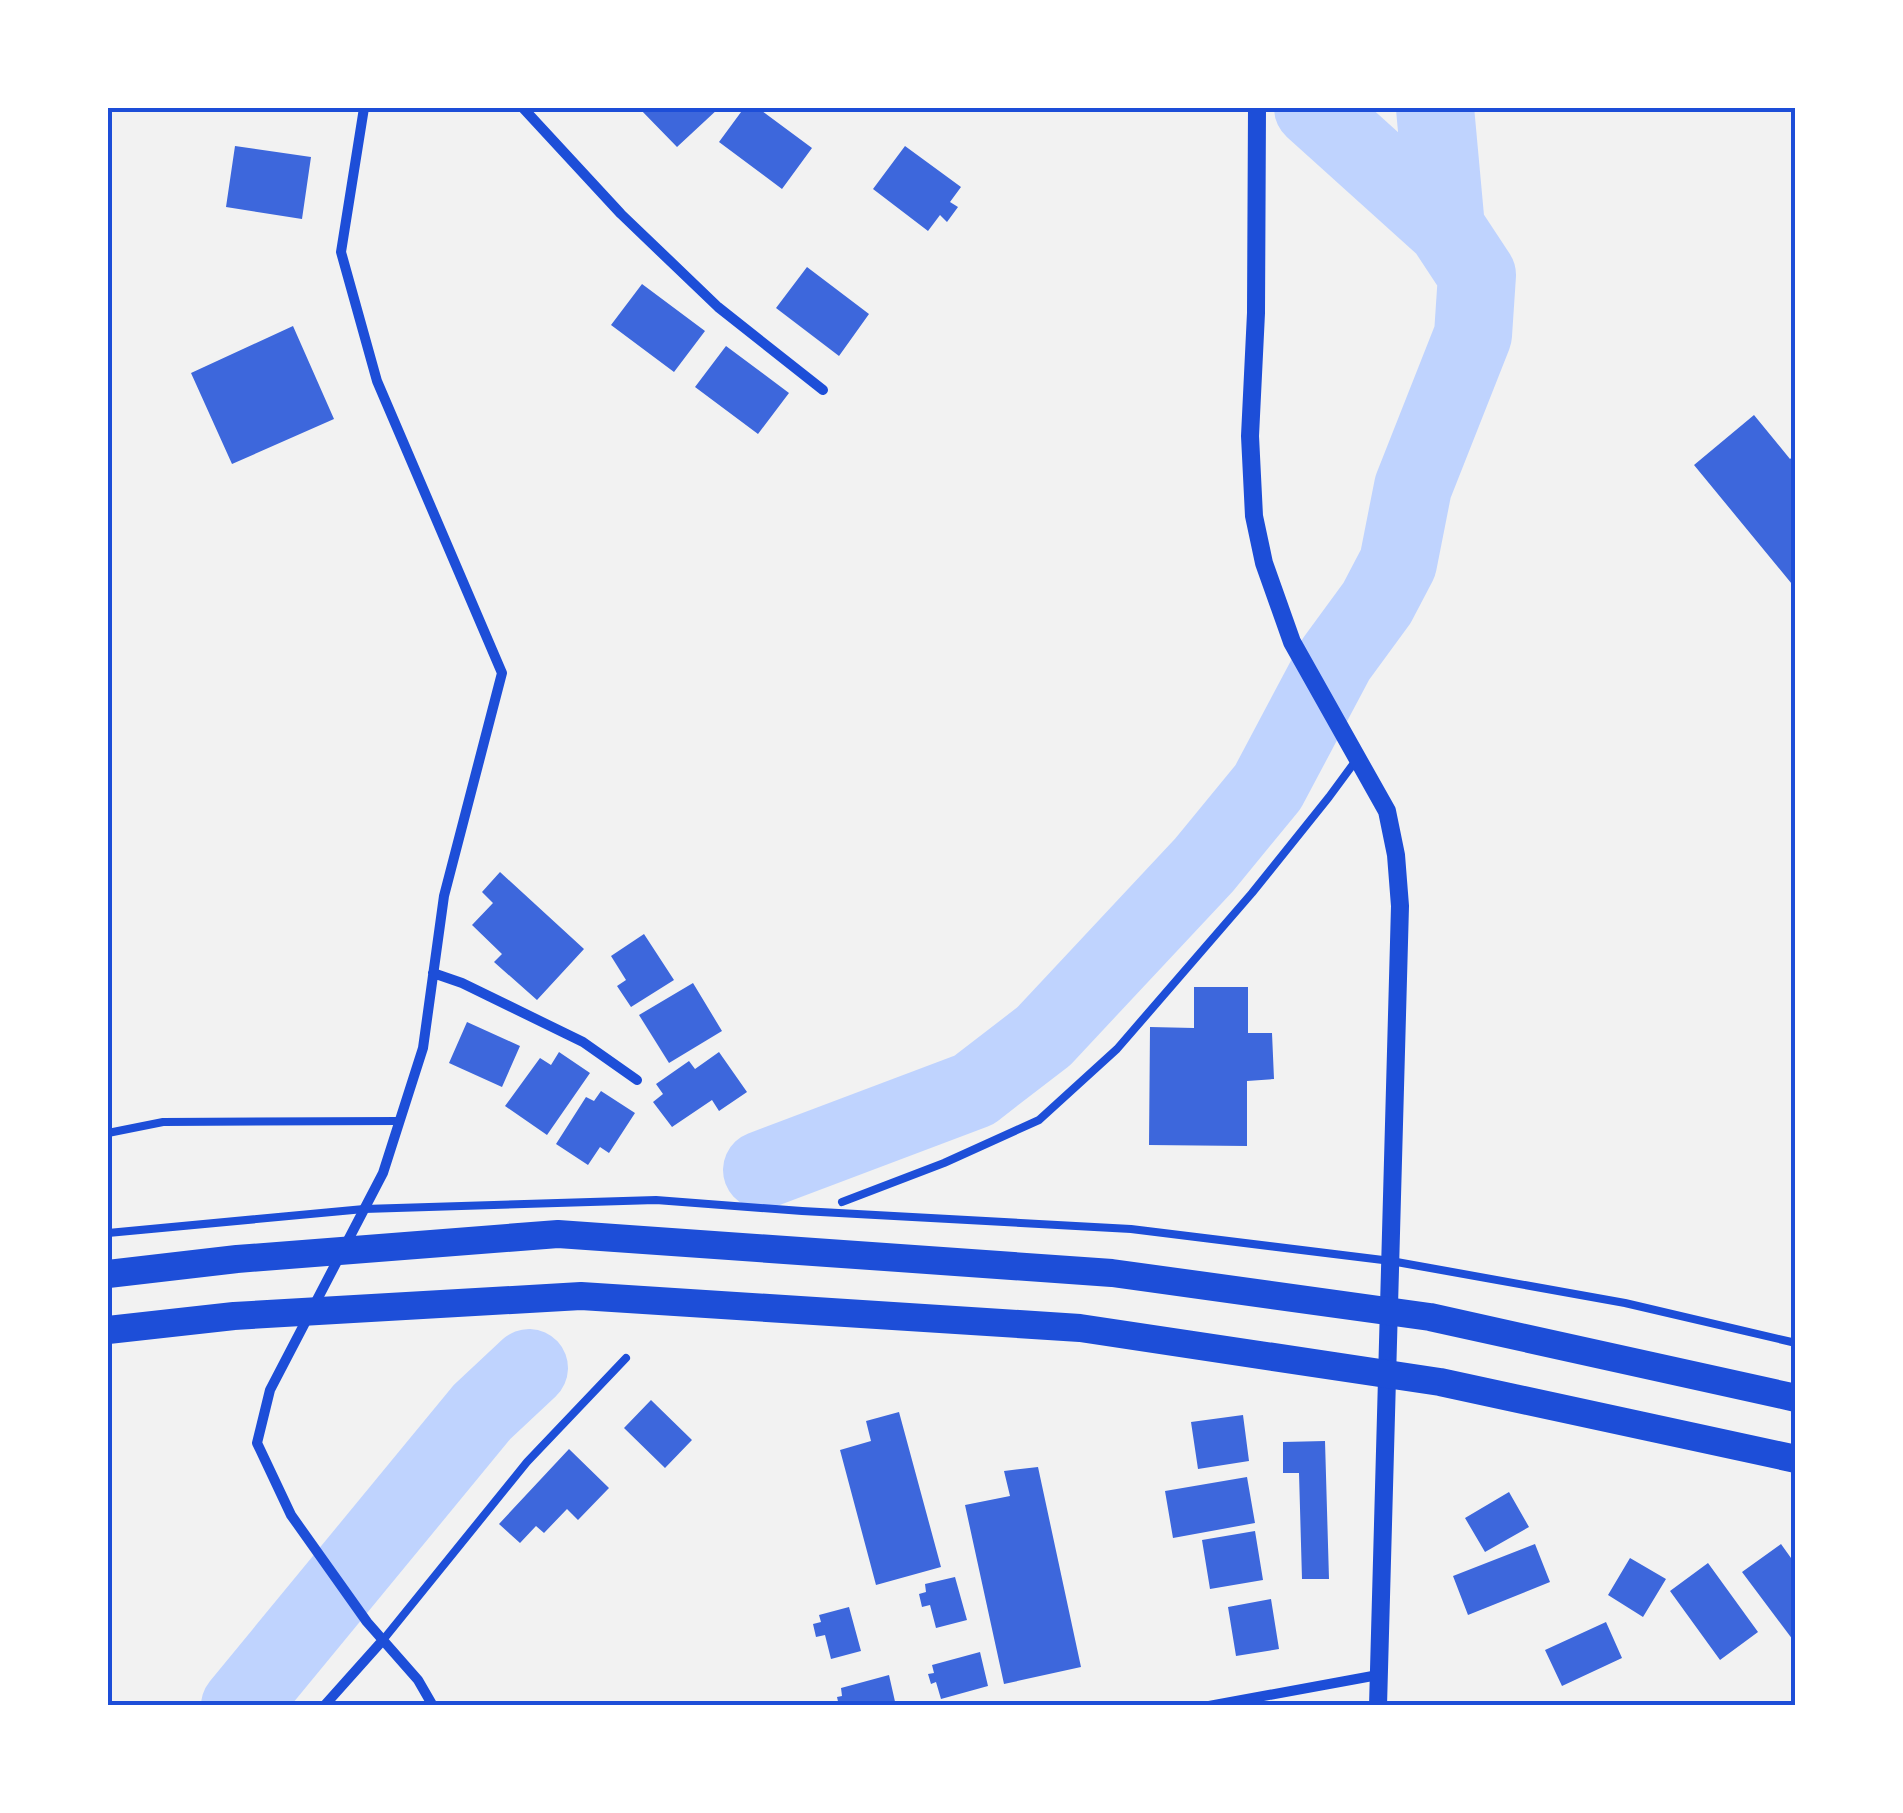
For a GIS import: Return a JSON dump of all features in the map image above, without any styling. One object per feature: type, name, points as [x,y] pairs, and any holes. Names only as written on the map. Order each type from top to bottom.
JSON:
[{"type":"highway","points":[[108,1274],[237,1259],[558,1234],[1112,1273],[1430,1316],[1796,1398]]},
{"type":"highway","points":[[108,1330],[234,1316],[581,1296],[1080,1328],[1440,1382],[1796,1459]]},
{"type":"street","points":[[364,108],[341,252],[377,381],[502,673],[444,896],[423,1048],[383,1173],[270,1390],[257,1443],[291,1515],[367,1622],[418,1680],[432,1706]]},
{"type":"street","points":[[523,108],[621,214],[718,307],[824,390]]},
{"type":"street","points":[[1253,111],[1256,313],[1250,436],[1254,516],[1264,563],[1292,642],[1387,812],[1400,906],[1378,1706]]},
{"type":"street","points":[[434,973],[462,982],[583,1042],[637,1080]]},
{"type":"street","points":[[324,1706],[383,1640]]},
{"type":"street","points":[[1209,1706],[1378,1676]]},
{"type":"lane","points":[[842,1202],[944,1163],[1039,1120],[1142,1022],[1252,893],[1358,758]]},
{"type":"lane","points":[[108,1133],[164,1122],[399,1121]]},
{"type":"lane","points":[[108,1233],[364,1209],[656,1200],[1131,1229],[1392,1261],[1625,1302],[1796,1343]]},
{"type":"lane","points":[[383,1640],[527,1462],[626,1358]]},
{"type":"building","points":[[639,108],[719,108],[677,147]]},
{"type":"building","points":[[744,108],[758,108],[812,148],[782,189],[719,142]]},
{"type":"building","points":[[235,146],[311,157],[302,219],[226,207]]},
{"type":"building","points":[[905,146],[961,187],[950,202],[958,207],[947,222],[940,215],[928,231],[873,189]]},
{"type":"building","points":[[807,267],[869,314],[839,356],[776,308]]},
{"type":"building","points":[[642,284],[705,331],[674,372],[611,325]]},
{"type":"building","points":[[293,326],[334,419],[232,464],[191,373]]},
{"type":"building","points":[[726,346],[789,393],[758,434],[695,387]]},
{"type":"building","points":[[1754,415],[1790,459],[1796,454],[1796,589],[1694,465]]},
{"type":"building","points":[[500,872],[584,949],[537,1000],[494,962],[502,954],[472,925],[493,903],[482,892]]},
{"type":"building","points":[[644,934],[674,980],[631,1007],[617,986],[626,980],[611,956]]},
{"type":"building","points":[[693,983],[722,1031],[669,1063],[639,1015]]},
{"type":"building","points":[[1194,987],[1248,987],[1248,1033],[1272,1033],[1274,1079],[1247,1081],[1247,1146],[1149,1145],[1150,1027],[1194,1028]]},
{"type":"building","points":[[467,1022],[520,1046],[502,1087],[449,1063]]},
{"type":"building","points":[[559,1052],[590,1073],[547,1135],[505,1106],[540,1058],[551,1065]]},
{"type":"building","points":[[719,1052],[747,1092],[719,1111],[712,1100],[672,1127],[653,1102],[663,1094],[656,1084],[689,1061],[695,1069]]},
{"type":"building","points":[[601,1091],[635,1113],[609,1153],[600,1147],[588,1165],[556,1144],[586,1097],[594,1101]]},
{"type":"building","points":[[651,1400],[692,1440],[665,1468],[624,1428]]},
{"type":"building","points":[[899,1412],[941,1567],[876,1585],[840,1450],[871,1441],[866,1421]]},
{"type":"building","points":[[1243,1415],[1249,1461],[1198,1469],[1191,1422]]},
{"type":"building","points":[[1325,1441],[1329,1579],[1302,1579],[1299,1473],[1283,1473],[1283,1442]]},
{"type":"building","points":[[569,1449],[609,1488],[578,1520],[567,1509],[544,1533],[536,1526],[520,1543],[499,1524]]},
{"type":"building","points":[[1038,1467],[1081,1667],[1004,1684],[965,1505],[1010,1496],[1004,1471]]},
{"type":"building","points":[[1247,1477],[1255,1523],[1173,1538],[1165,1491]]},
{"type":"building","points":[[1509,1492],[1529,1527],[1485,1552],[1465,1518]]},
{"type":"building","points":[[1255,1531],[1263,1580],[1210,1589],[1202,1540]]},
{"type":"building","points":[[1535,1544],[1550,1582],[1468,1615],[1453,1576]]},
{"type":"building","points":[[1781,1544],[1796,1565],[1793,1640],[1742,1572]]},
{"type":"building","points":[[1630,1558],[1666,1579],[1643,1617],[1608,1595]]},
{"type":"building","points":[[1708,1563],[1758,1632],[1720,1660],[1670,1591]]},
{"type":"building","points":[[955,1577],[967,1620],[936,1628],[930,1605],[922,1607],[919,1594],[926,1592],[925,1584]]},
{"type":"building","points":[[1271,1599],[1279,1649],[1236,1656],[1228,1607]]},
{"type":"building","points":[[849,1607],[861,1651],[831,1659],[825,1635],[816,1637],[813,1624],[821,1622],[819,1615]]},
{"type":"building","points":[[1606,1622],[1622,1658],[1562,1686],[1545,1650]]},
{"type":"building","points":[[980,1652],[988,1686],[941,1699],[936,1682],[931,1684],[928,1674],[934,1673],[932,1665]]},
{"type":"building","points":[[889,1675],[896,1706],[839,1706],[841,1688]]},
{"type":"waterway","points":[[762,1170],[974,1090],[1044,1036],[1204,865],[1268,787],[1336,659],[1377,603],[1398,563],[1413,487],[1473,335],[1477,275],[1446,228],[1313,108]]},
{"type":"waterway","points":[[1435,108],[1446,228]]},
{"type":"waterway","points":[[240,1706],[482,1412],[529,1368]]}]
